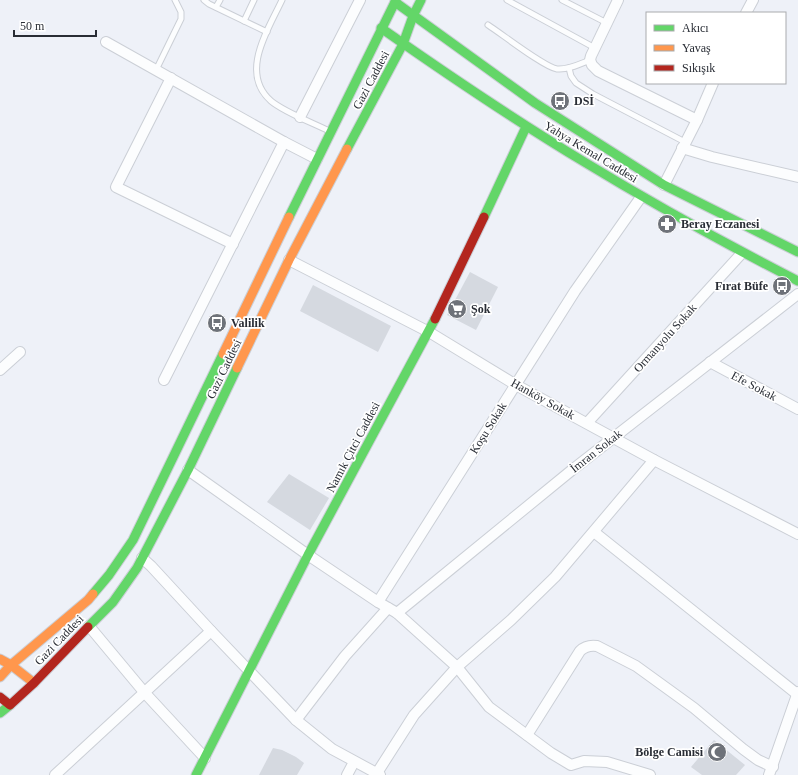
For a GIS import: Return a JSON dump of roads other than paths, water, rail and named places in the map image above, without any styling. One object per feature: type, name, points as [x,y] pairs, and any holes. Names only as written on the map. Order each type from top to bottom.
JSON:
[{"type":"main road","name":"Gazi Caddesi","points":[[0,713],[34,683],[114,602],[137,568],[188,470],[289,260],[403,44],[413,16],[421,0]]},
{"type":"main road","name":"Gazi Caddesi","points":[[0,677],[11,665],[88,600],[109,575],[133,540],[330,131],[396,1]]},
{"type":"main road","name":"Yahya Kemal Caddesi","points":[[396,1],[413,16],[535,103],[664,185],[798,252]]},
{"type":"main road","name":"Yahya Kemal Caddesi","points":[[381,28],[526,127],[641,196],[742,253],[798,281]]},
{"type":"main road","name":"Namık Çitci Caddesi","points":[[196,775],[308,554],[429,332],[526,127]]},
{"type":"main road","points":[[0,660],[11,665],[34,683]]},
{"type":"main road","points":[[0,697],[10,705]]},
{"type":"street","points":[[300,117],[360,0]]},
{"type":"street","points":[[618,0],[591,56],[590,60],[592,65],[598,71],[697,120]]},
{"type":"street","points":[[746,12],[752,0]]},
{"type":"street","points":[[106,42],[317,159]]},
{"type":"street","points":[[171,78],[116,187],[233,244]]},
{"type":"street","points":[[664,185],[697,120],[713,84]]},
{"type":"street","points":[[164,380],[284,142]]},
{"type":"street","points":[[684,145],[798,177]]},
{"type":"street","name":"Koşu Sokak","points":[[378,602],[575,291],[641,196]]},
{"type":"street","name":"Ormanyolu Sokak","points":[[587,423],[742,253]]},
{"type":"street","name":"Hanköy Sokak","points":[[289,260],[429,332],[516,385],[654,460],[798,534]]},
{"type":"street","name":"İmran Sokak","points":[[296,720],[345,656],[393,611],[798,294]]},
{"type":"street","points":[[0,370],[20,352]]},
{"type":"street","name":"Efe Sokak","points":[[710,362],[798,410]]},
{"type":"street","points":[[142,558],[296,720],[332,749],[379,774],[414,715],[457,667],[511,620],[556,577],[654,460]]},
{"type":"street","points":[[188,470],[308,554],[393,611],[457,667],[489,707],[551,753],[571,765],[584,761],[608,762],[650,775]]},
{"type":"street","points":[[527,735],[580,651],[587,646],[597,646],[636,666],[694,708],[743,750],[771,771],[798,693],[594,532]]},
{"type":"street","points":[[89,626],[144,692],[205,758]]},
{"type":"street","points":[[55,775],[210,631]]},
{"type":"street","points":[[347,775],[354,762]]},
{"type":"lane","points":[[156,70],[181,19],[181,12],[175,0]]},
{"type":"lane","points":[[204,0],[216,8],[267,32]]},
{"type":"lane","points":[[216,8],[220,0]]},
{"type":"lane","points":[[244,21],[254,0]]},
{"type":"lane","points":[[282,0],[260,47],[256,65],[259,85],[272,102],[330,131]]},
{"type":"lane","points":[[507,0],[595,48]]},
{"type":"lane","points":[[562,0],[607,23]]},
{"type":"lane","points":[[488,25],[549,67],[555,69],[569,68],[590,60]]},
{"type":"lane","points":[[569,68],[571,76],[576,83],[684,145]]},
{"type":"place","name":"DSİ","points":[[560,101]]},
{"type":"place","name":"Beray Eczanesi","points":[[667,224]]},
{"type":"place","name":"Fırat Büfe","points":[[782,286]]},
{"type":"place","name":"Şok","points":[[457,309]]},
{"type":"place","name":"Valilik","points":[[217,323]]},
{"type":"place","name":"Bölge Camisi","points":[[717,752]]}]
